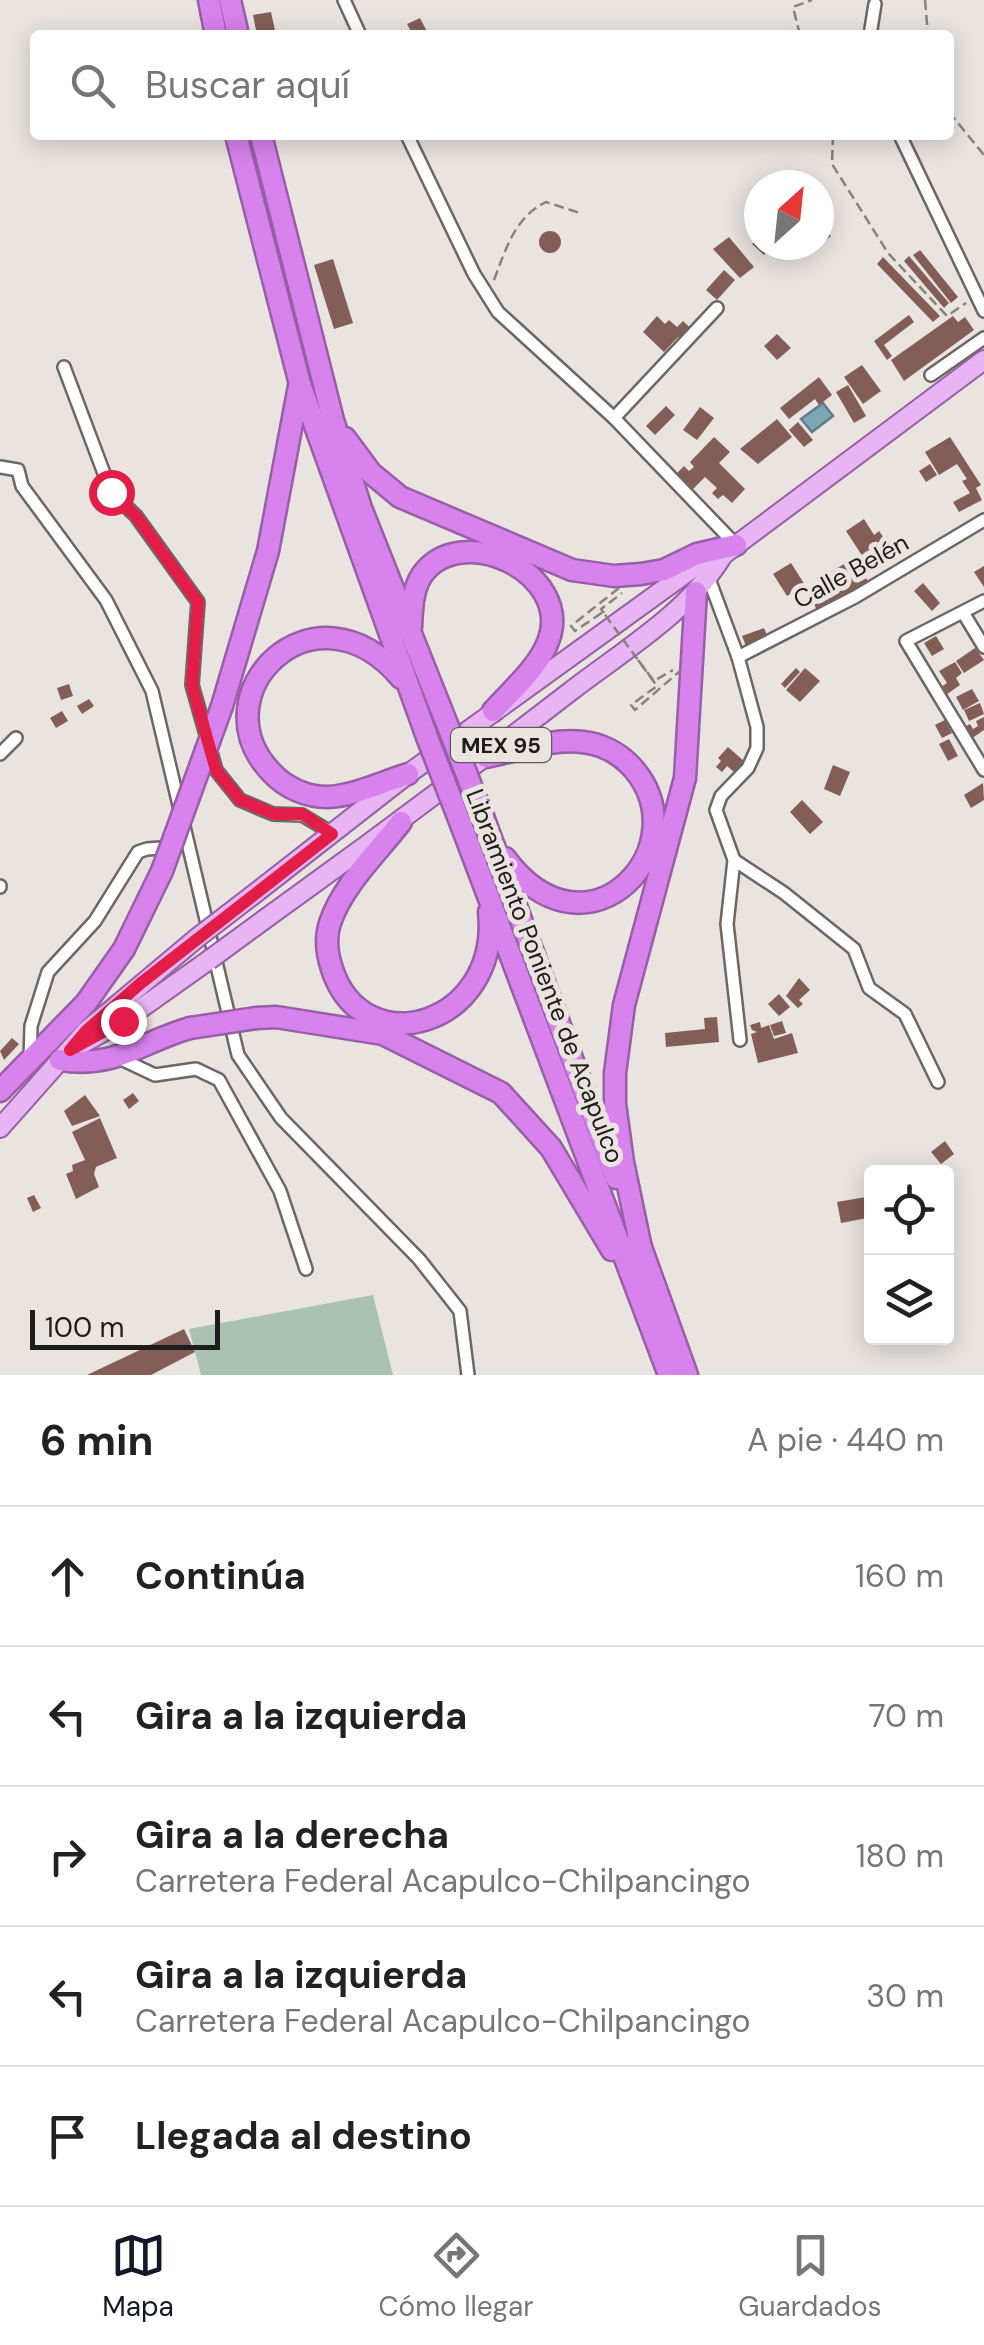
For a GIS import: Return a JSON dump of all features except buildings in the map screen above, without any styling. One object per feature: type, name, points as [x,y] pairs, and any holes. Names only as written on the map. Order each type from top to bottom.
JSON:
[{"type":"highway","points":[[208,0],[215,30]]},
{"type":"highway","points":[[230,0],[237,30]]},
{"type":"highway","name":"Libramiento Poniente de Acapulco","points":[[237,140],[300,384],[427,737],[641,1297],[688,1375]]},
{"type":"highway","name":"Libramiento Poniente de Acapulco","points":[[262,140],[333,420],[361,508],[493,842],[642,1248],[669,1349],[669,1375]]},
{"type":"highway","points":[[0,1090],[96,990],[124,949],[162,871],[222,706],[268,551],[300,384]]},
{"type":"highway","points":[[333,420],[371,473],[400,497],[572,570],[614,576],[642,574],[664,570],[696,554],[729,550]]},
{"type":"highway","points":[[410,634],[418,583],[429,568],[446,556],[465,552],[485,555],[513,565],[539,582],[552,606],[550,637],[540,657],[493,711]]},
{"type":"highway","points":[[642,1248],[615,1104],[617,1054],[630,977],[684,778],[703,585]]},
{"type":"highway","points":[[408,774],[325,797],[298,792],[277,779],[258,758],[246,728],[248,708],[268,664],[283,651],[311,637],[336,636],[364,645],[384,658],[410,689]]},
{"type":"highway","points":[[486,757],[566,742],[597,744],[634,770],[648,792],[653,819],[650,845],[636,875],[607,897],[585,903],[562,902],[537,892],[493,842]]},
{"type":"highway","points":[[400,822],[338,903],[328,928],[327,955],[336,981],[353,1003],[376,1017],[402,1023],[429,1020],[454,1008],[472,989],[484,964],[491,932],[486,890]]},
{"type":"highway","points":[[65,1055],[97,1063],[120,1058],[190,1028],[256,1018],[276,1017],[383,1034],[502,1094],[551,1148],[641,1297]]},
{"type":"main road","name":"MEX 95","points":[[0,1128],[86,1031],[197,938],[493,711],[700,563],[729,550],[984,360]]},
{"type":"main road","name":"MEX 95","points":[[65,1055],[123,1021],[486,757],[703,585],[729,550]]},
{"type":"street","points":[[344,0],[358,30]]},
{"type":"street","points":[[871,30],[874,4]]},
{"type":"street","points":[[409,140],[474,274],[498,312],[614,418],[729,550]]},
{"type":"street","points":[[902,140],[984,311]]},
{"type":"street","points":[[614,418],[717,308]]},
{"type":"street","points":[[931,375],[984,338]]},
{"type":"street","points":[[64,367],[111,492],[136,516],[198,602],[192,685],[216,770],[240,800],[274,814],[302,814],[332,834]]},
{"type":"street","points":[[0,467],[18,470],[22,486],[106,600],[152,691],[238,1055],[282,1118],[419,1259],[460,1310],[468,1375]]},
{"type":"street","name":"Calle Belén","points":[[738,657],[855,597],[984,520]]},
{"type":"street","points":[[703,585],[738,657],[757,727],[748,768],[721,796],[716,810],[734,860],[727,924],[740,1040]]},
{"type":"street","points":[[984,602],[906,641],[984,770]]},
{"type":"street","points":[[964,614],[984,647]]},
{"type":"street","points":[[0,754],[16,738]]},
{"type":"street","points":[[30,1060],[31,1026],[48,972],[95,922],[138,852],[188,848]]},
{"type":"street","points":[[734,860],[854,949],[869,988],[905,1014],[938,1082]]},
{"type":"street","points":[[120,1058],[155,1075],[196,1069],[218,1080],[280,1191],[306,1269]]},
{"type":"path","points":[[799,30],[794,7],[812,0]]},
{"type":"path","points":[[926,0],[928,30]]},
{"type":"path","points":[[954,118],[984,154]]},
{"type":"path","points":[[834,140],[832,164],[888,253],[947,316],[977,296]]},
{"type":"path","points":[[488,296],[510,238],[528,211],[546,202],[580,213]]},
{"type":"path","points":[[613,625],[601,609],[623,592],[620,588],[571,626],[575,631],[603,612],[657,686],[632,705],[635,710],[680,672],[678,668],[654,681],[629,647]]},
{"type":"green space","points":[[373,1295],[393,1375],[201,1375],[189,1329]]},
{"type":"water","points":[[823,403],[833,416],[812,432],[801,419]]},
{"type":"route","points":[[111,492],[136,516],[198,602],[192,685],[216,770],[240,800],[274,814],[302,814],[332,834],[141,983],[70,1050],[123,1021]]}]
